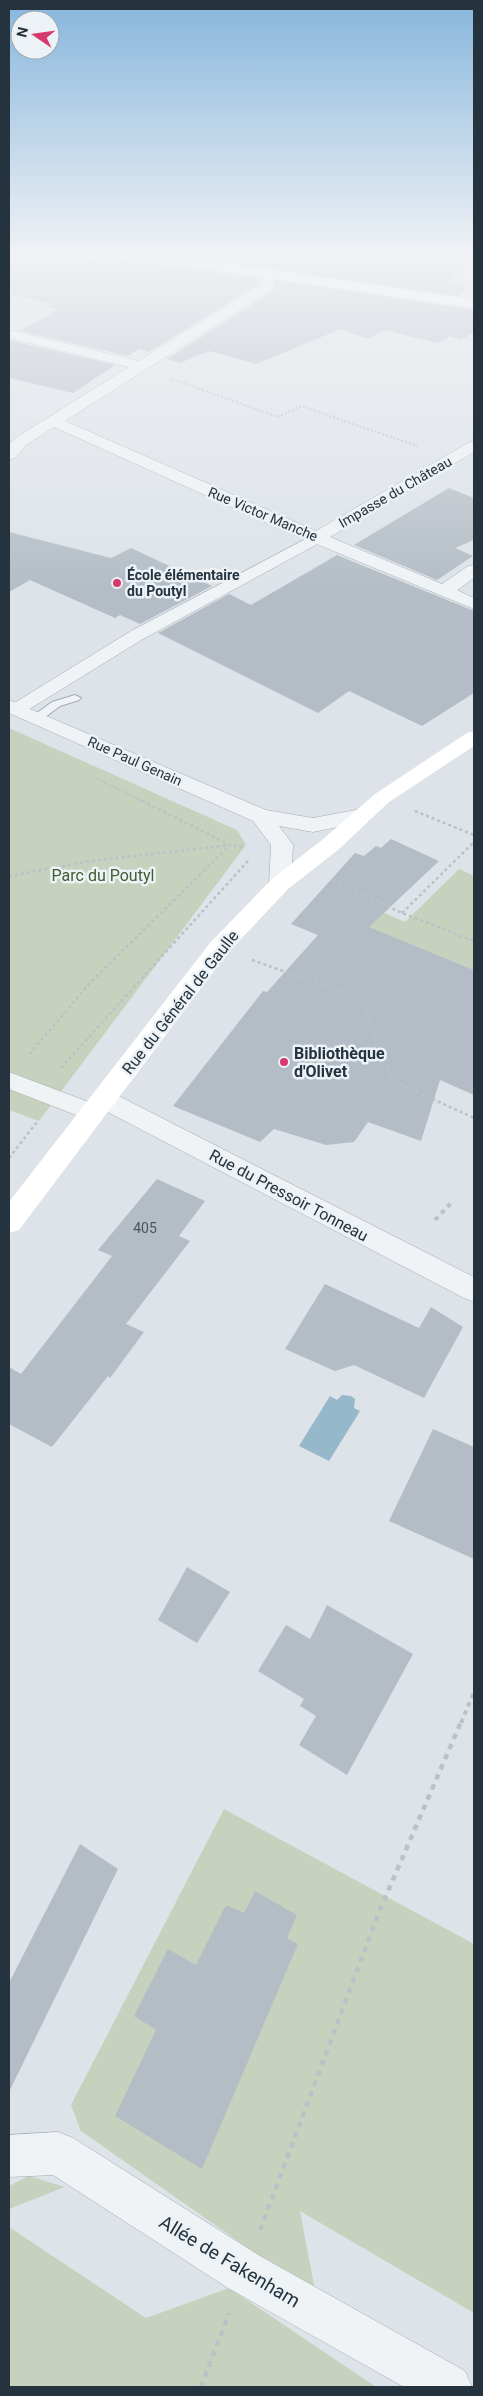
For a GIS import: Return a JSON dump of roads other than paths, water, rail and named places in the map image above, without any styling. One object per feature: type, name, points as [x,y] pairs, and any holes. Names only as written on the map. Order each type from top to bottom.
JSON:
[{"type":"main road","name":"Rue du Général de Gaulle","points":[[9,1222],[100,1106],[218,949],[280,884],[330,845],[382,798],[474,737]]},
{"type":"street","points":[[135,366],[140,367]]},
{"type":"street","points":[[9,455],[20,442],[140,367]]},
{"type":"street","name":"Rue Victor Manche","points":[[53,421],[317,538],[474,604]]},
{"type":"street","name":"Impasse du Château","points":[[317,538],[474,446]]},
{"type":"street","points":[[13,707],[137,635],[317,538]]},
{"type":"street","points":[[444,591],[473,573]]},
{"type":"street","name":"Rue Paul Genain","points":[[13,707],[260,816],[313,824],[362,816]]},
{"type":"street","name":"Rue Paul Genain","points":[[260,816],[282,845],[280,884]]},
{"type":"street","points":[[9,1080],[38,1091],[100,1106]]},
{"type":"street","name":"Rue du Pressoir Tonneau","points":[[100,1106],[474,1290]]},
{"type":"street","name":"Allée de Fakenham","points":[[9,2156],[58,2153],[244,2272],[449,2387]]},
{"type":"lane","points":[[36,718],[56,704],[75,698]]},
{"type":"water","points":[[342,1395],[351,1396],[355,1399],[354,1408],[360,1411],[329,1461],[299,1446],[330,1396],[337,1400]]},
{"type":"place","name":"École élémentaire du Poutyl","points":[[117,583]]},
{"type":"place","name":"Bibliothèque d'Olivet","points":[[284,1062]]},
{"type":"park label","name":"Parc du Poutyl","points":[[103,875]]}]
